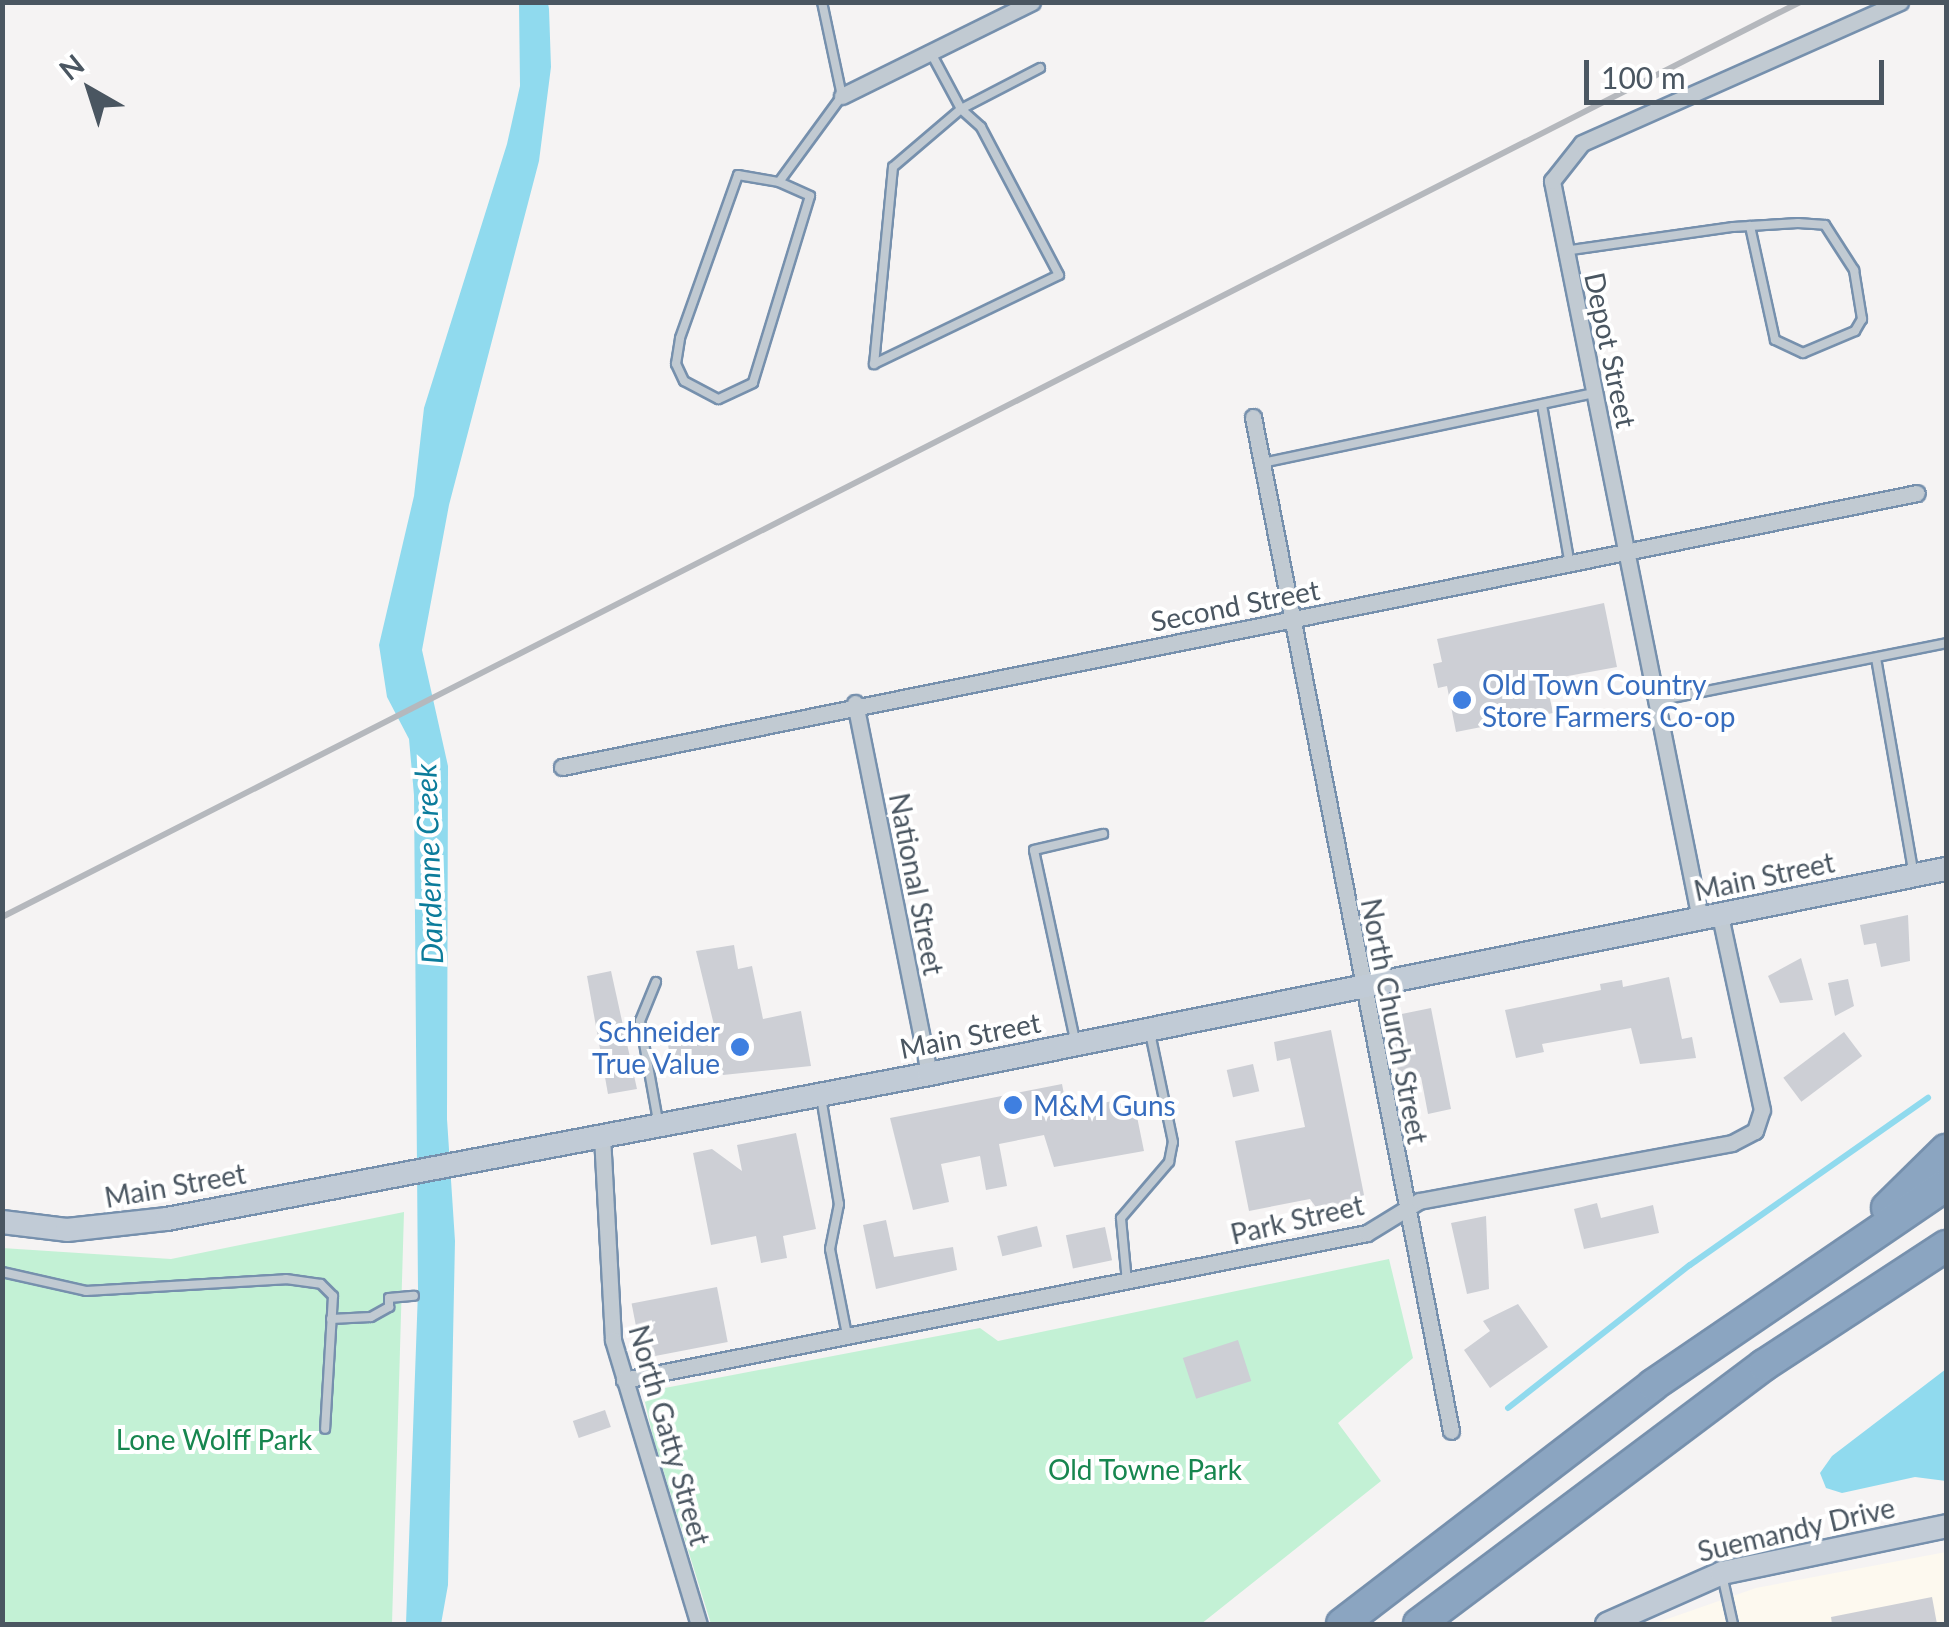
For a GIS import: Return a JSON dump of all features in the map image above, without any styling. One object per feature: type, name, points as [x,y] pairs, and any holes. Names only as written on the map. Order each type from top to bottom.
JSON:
[{"type":"highway","points":[[1838,1256],[1946,1150]]},
{"type":"highway","points":[[1342,1624],[1564,1450],[1838,1256],[1946,1185]]},
{"type":"highway","points":[[1419,1624],[1749,1376],[1946,1246]]},
{"type":"street","points":[[842,96],[1032,2]]},
{"type":"street","name":"Depot Street","points":[[1710,917],[1657,702],[1552,180],[1582,143],[1900,2]]},
{"type":"street","name":"North Church Street","points":[[1253,418],[1296,618],[1362,987],[1451,1431]]},
{"type":"street","name":"Second Street","points":[[562,767],[856,703],[1570,566],[1917,492]]},
{"type":"street","name":"National Street","points":[[856,703],[929,1074]]},
{"type":"street","name":"Main Street","points":[[3,1223],[96,1229],[318,1190],[929,1074],[1946,869]]},
{"type":"street","name":"Park Street","points":[[624,1380],[1367,1234],[1419,1201],[1732,1143],[1755,1131],[1762,1110],[1710,917]]},
{"type":"street","name":"North Gatty Street","points":[[602,1136],[608,1299],[624,1380],[700,1624]]},
{"type":"street","name":"Suemandy Drive","points":[[1607,1624],[1722,1573],[1946,1527]]},
{"type":"lane","points":[[779,182],[842,96],[822,2]]},
{"type":"lane","points":[[930,52],[962,109],[981,127],[1059,275],[874,364],[893,167],[962,109],[1040,68]]},
{"type":"lane","points":[[738,175],[779,182],[810,196],[753,383],[718,399],[684,381],[676,364],[680,338],[738,175]]},
{"type":"lane","points":[[1564,251],[1750,226],[1825,225],[1854,270],[1862,319],[1855,332],[1802,352],[1775,340],[1750,226]]},
{"type":"lane","points":[[1262,463],[1594,393]]},
{"type":"lane","points":[[1542,405],[1570,566]]},
{"type":"lane","points":[[1657,702],[1946,643]]},
{"type":"lane","points":[[1876,658],[1914,876]]},
{"type":"lane","points":[[1076,1045],[1034,850],[1103,834]]},
{"type":"lane","points":[[656,982],[640,1021],[659,1126]]},
{"type":"lane","points":[[1127,1282],[1121,1218],[1169,1162],[1173,1142],[1150,1030]]},
{"type":"lane","points":[[820,1095],[839,1204],[830,1249],[847,1339]]},
{"type":"lane","points":[[2,1272],[86,1291],[286,1279],[321,1284],[333,1296],[324,1429]]},
{"type":"lane","points":[[330,1318],[371,1317],[389,1307],[389,1298],[414,1296]]},
{"type":"lane","points":[[1722,1573],[1733,1624]]},
{"type":"shaded area","points":[[1946,1552],[1946,1624],[1653,1624],[1756,1588]]},
{"type":"green space","name":"Lone Wolff Park","points":[[404,1212],[392,1624],[3,1624],[2,1248],[171,1259]]},
{"type":"green space","name":"Old Towne Park","points":[[1389,1259],[1413,1358],[1338,1423],[1381,1481],[1201,1624],[711,1624],[653,1437],[644,1398],[649,1391],[980,1328],[998,1341]]},
{"type":"water","name":"Dardenne Creek","points":[[519,3],[548,3],[549,9],[551,67],[539,161],[449,505],[422,650],[448,766],[447,1119],[455,1241],[448,1585],[441,1624],[406,1624],[418,1291],[414,795],[409,739],[387,697],[379,645],[414,496],[424,408],[507,144],[520,86]]},
{"type":"water","points":[[1946,1369],[1946,1481],[1915,1477],[1842,1493],[1826,1488],[1820,1473],[1832,1456]]},
{"type":"building","points":[[1604,603],[1617,667],[1546,680],[1553,713],[1456,732],[1447,686],[1438,688],[1433,664],[1442,662],[1437,639]]},
{"type":"building","points":[[1908,915],[1910,961],[1881,967],[1876,943],[1864,945],[1860,925]]},
{"type":"building","points":[[734,945],[738,969],[752,966],[763,1019],[801,1011],[811,1066],[723,1075],[721,1069],[674,1078],[666,1034],[714,1025],[696,951]]},
{"type":"building","points":[[1801,958],[1813,1000],[1780,1003],[1768,976]]},
{"type":"building","points":[[611,971],[637,1089],[608,1094],[587,976]]},
{"type":"building","points":[[1669,977],[1682,1039],[1692,1037],[1696,1058],[1640,1064],[1631,1028],[1542,1044],[1544,1052],[1516,1058],[1505,1010],[1601,990],[1600,984],[1622,980],[1623,987]]},
{"type":"building","points":[[1848,979],[1854,1006],[1835,1016],[1828,983]]},
{"type":"building","points":[[1431,1008],[1451,1109],[1428,1114],[1421,1077],[1400,1081],[1387,1017]]},
{"type":"building","points":[[1331,1030],[1365,1200],[1318,1210],[1310,1199],[1249,1211],[1235,1141],[1305,1127],[1290,1058],[1277,1061],[1274,1042]]},
{"type":"building","points":[[1844,1032],[1862,1056],[1801,1102],[1783,1078]]},
{"type":"building","points":[[1253,1064],[1259,1091],[1233,1097],[1227,1070]]},
{"type":"building","points":[[1062,1084],[1067,1110],[1133,1097],[1144,1151],[1054,1167],[1044,1135],[999,1144],[1007,1186],[986,1190],[980,1156],[941,1164],[949,1202],[913,1210],[890,1118]]},
{"type":"building","points":[[796,1133],[816,1229],[783,1236],[787,1258],[761,1263],[756,1236],[711,1245],[693,1153],[712,1149],[742,1171],[737,1145]]},
{"type":"building","points":[[1597,1203],[1601,1218],[1653,1205],[1659,1233],[1584,1249],[1574,1209]]},
{"type":"building","points":[[1486,1216],[1489,1289],[1467,1294],[1451,1223]]},
{"type":"building","points":[[886,1220],[894,1257],[953,1247],[957,1270],[876,1289],[863,1225]]},
{"type":"building","points":[[1037,1226],[1042,1246],[1002,1256],[997,1236]]},
{"type":"building","points":[[1105,1227],[1112,1260],[1073,1269],[1066,1235]]},
{"type":"building","points":[[717,1287],[728,1342],[642,1359],[632,1304]]},
{"type":"building","points":[[1518,1304],[1548,1347],[1490,1388],[1464,1350],[1490,1331],[1483,1321]]},
{"type":"building","points":[[1238,1340],[1251,1381],[1196,1399],[1183,1358]]},
{"type":"building","points":[[605,1410],[611,1427],[579,1438],[573,1421]]},
{"type":"building","points":[[1932,1597],[1937,1624],[1832,1624],[1831,1617]]},
{"type":"waterway","points":[[1508,1408],[1690,1265],[1928,1098]]},
{"type":"railway","points":[[2,917],[1800,2]]},
{"type":"place","name":"Old Town Country Store Farmers Co-op","points":[[1462,700]]},
{"type":"place","name":"Schneider True Value","points":[[740,1047]]},
{"type":"place","name":"M&M Guns","points":[[1013,1105]]}]
